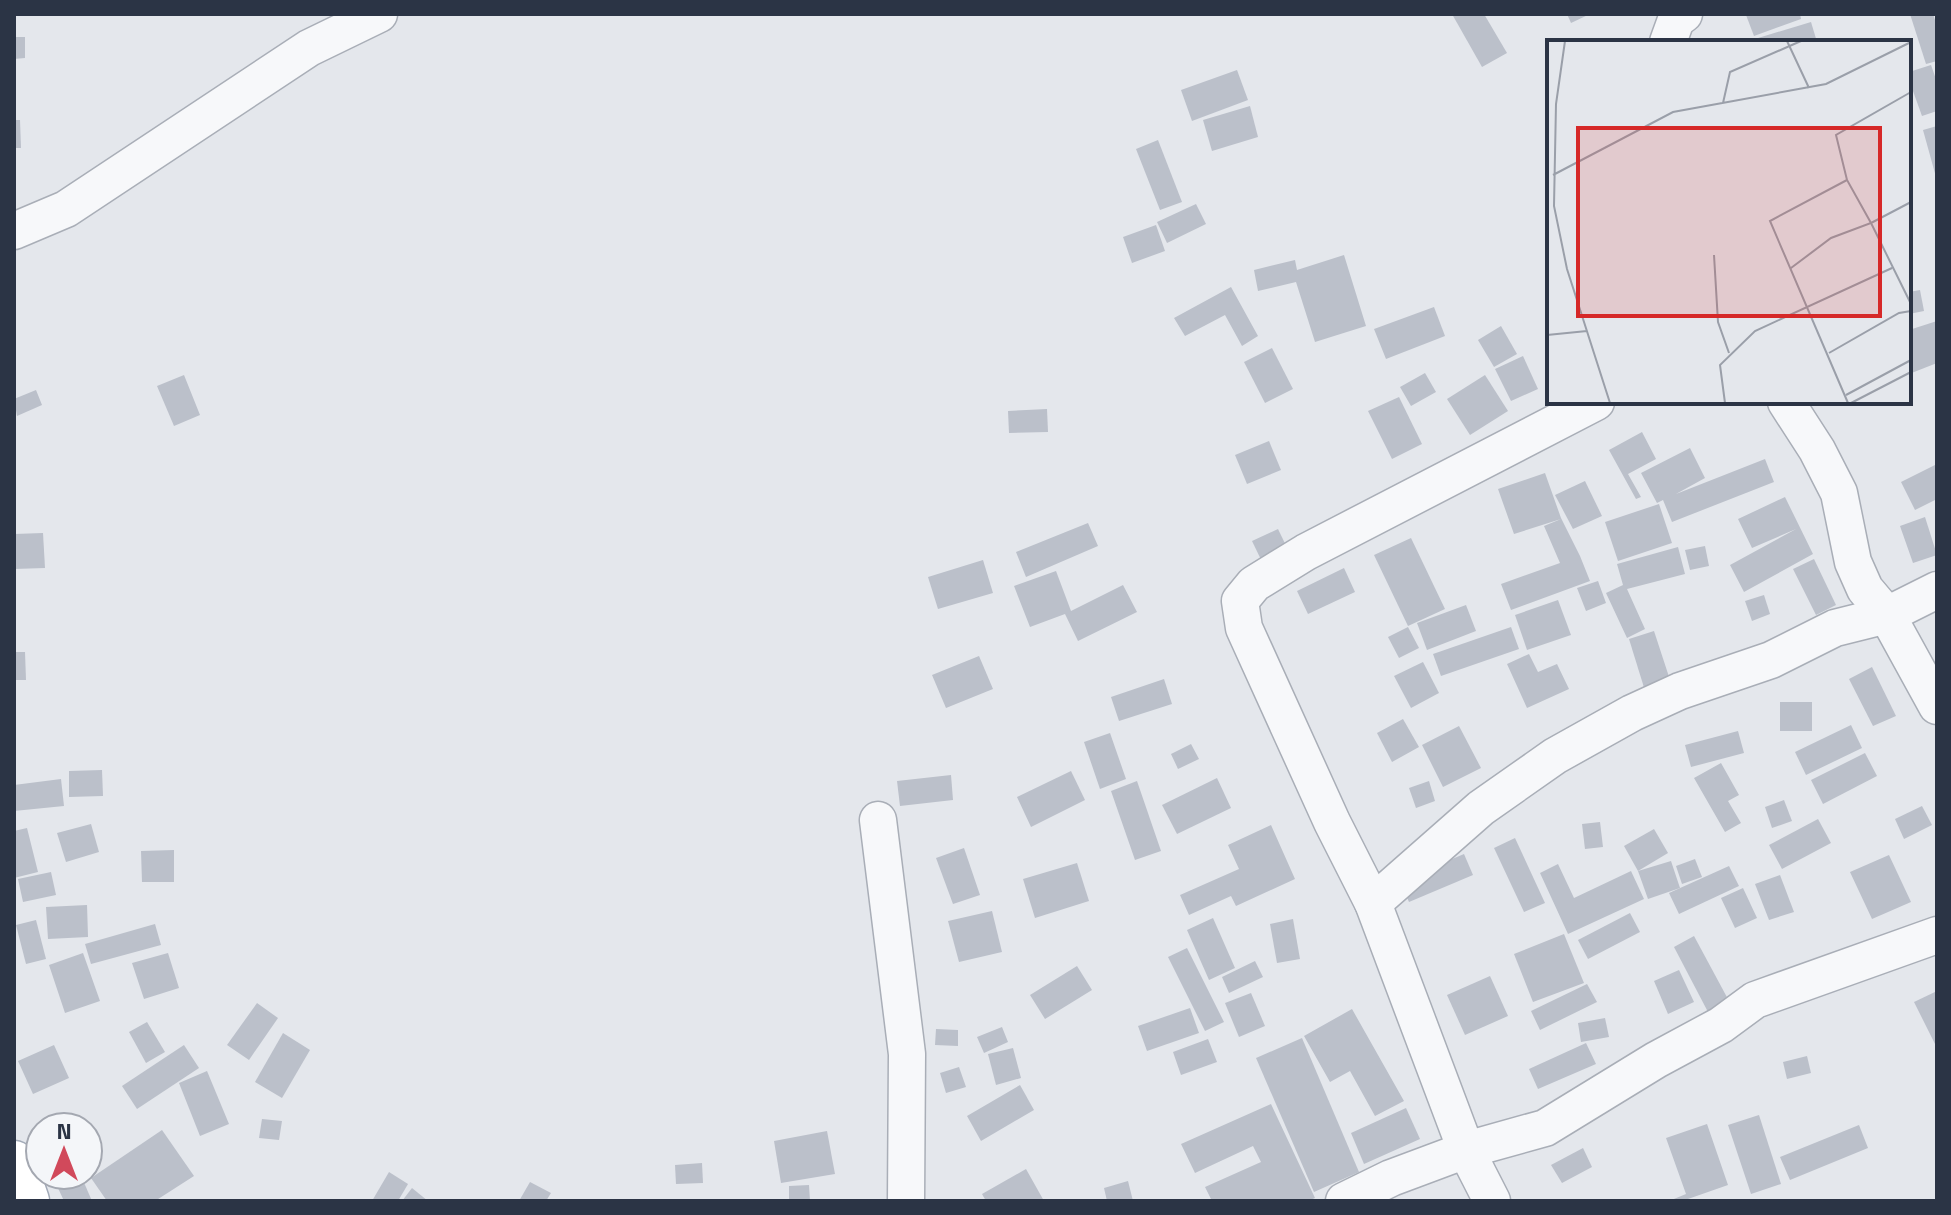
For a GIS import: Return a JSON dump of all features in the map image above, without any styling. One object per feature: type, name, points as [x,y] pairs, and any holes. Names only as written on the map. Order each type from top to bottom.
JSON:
[{"type":"main road","points":[[14,1163],[27,1201]]},
{"type":"street","points":[[14,231],[66,209],[309,48],[379,14]]},
{"type":"street","points":[[1669,40],[1676,20],[1684,14]]},
{"type":"street","points":[[1492,1201],[1466,1150],[1373,903],[1332,822],[1244,628],[1240,601],[1254,584],[1306,552],[1592,404]]},
{"type":"street","points":[[1787,404],[1817,450],[1839,493],[1853,562],[1865,589],[1887,615],[1937,706]]},
{"type":"street","points":[[1373,903],[1481,808],[1555,756],[1632,713],[1680,691],[1771,660],[1835,628],[1887,615],[1937,590]]},
{"type":"street","points":[[878,820],[907,1054],[906,1201]]},
{"type":"street","points":[[1344,1201],[1391,1178],[1466,1150],[1545,1128],[1656,1060],[1721,1025],[1755,1000],[1937,935]]},
{"type":"building","points":[[1452,14],[1484,14],[1507,53],[1482,67]]},
{"type":"building","points":[[1567,14],[1590,14],[1571,23]]},
{"type":"building","points":[[1800,14],[1801,19],[1754,36],[1746,15]]},
{"type":"building","points":[[1910,14],[1933,14],[1937,26],[1937,61],[1926,64]]},
{"type":"building","points":[[1811,22],[1816,40],[1758,40]]},
{"type":"building","points":[[14,37],[25,37],[25,58],[14,59]]},
{"type":"building","points":[[1931,65],[1937,82],[1937,111],[1922,116],[1911,86],[1911,71]]},
{"type":"building","points":[[1237,70],[1248,100],[1192,121],[1181,90]]},
{"type":"building","points":[[1250,106],[1258,137],[1212,151],[1203,120]]},
{"type":"building","points":[[14,120],[20,120],[21,148],[14,148]]},
{"type":"building","points":[[1937,126],[1937,176],[1936,177],[1923,130]]},
{"type":"building","points":[[1158,140],[1182,202],[1160,210],[1136,149]]},
{"type":"building","points":[[1196,204],[1206,224],[1167,243],[1157,222]]},
{"type":"building","points":[[1156,225],[1165,251],[1132,263],[1123,237]]},
{"type":"building","points":[[1344,255],[1366,326],[1315,342],[1296,282],[1258,291],[1254,270],[1295,260],[1297,270]]},
{"type":"building","points":[[1231,287],[1258,336],[1242,346],[1225,315],[1185,336],[1174,318]]},
{"type":"building","points":[[1920,290],[1924,311],[1911,314],[1911,292]]},
{"type":"building","points":[[1434,307],[1445,336],[1386,359],[1374,329]]},
{"type":"building","points":[[1937,321],[1937,363],[1911,373],[1911,329]]},
{"type":"building","points":[[1501,326],[1517,354],[1494,367],[1478,340]]},
{"type":"building","points":[[1272,348],[1293,389],[1265,403],[1244,362]]},
{"type":"building","points":[[1523,356],[1538,389],[1511,401],[1495,369]]},
{"type":"building","points":[[1425,373],[1436,392],[1411,406],[1400,387]]},
{"type":"building","points":[[184,375],[200,415],[174,426],[157,386]]},
{"type":"building","points":[[1485,375],[1508,411],[1470,435],[1447,399]]},
{"type":"building","points":[[36,390],[42,405],[17,416],[14,399]]},
{"type":"building","points":[[1399,397],[1422,444],[1392,459],[1368,411]]},
{"type":"building","points":[[1047,409],[1048,432],[1009,433],[1008,411]]},
{"type":"building","points":[[1642,432],[1656,459],[1628,474],[1641,497],[1636,499],[1609,450]]},
{"type":"building","points":[[1269,441],[1281,470],[1247,484],[1235,455]]},
{"type":"building","points":[[1690,448],[1705,478],[1676,494],[1765,459],[1774,482],[1672,522],[1663,500],[1657,503],[1641,473]]},
{"type":"building","points":[[1937,464],[1937,499],[1915,510],[1901,482]]},
{"type":"building","points":[[1545,473],[1561,518],[1590,581],[1511,610],[1501,584],[1560,563],[1544,526],[1561,519],[1514,534],[1498,489]]},
{"type":"building","points":[[1585,481],[1602,516],[1573,529],[1555,495]]},
{"type":"building","points":[[1785,497],[1813,554],[1744,592],[1730,565],[1796,529],[1752,548],[1738,519]]},
{"type":"building","points":[[1659,504],[1672,543],[1618,561],[1605,522]]},
{"type":"building","points":[[1925,517],[1937,555],[1913,563],[1900,526]]},
{"type":"building","points":[[1088,523],[1098,546],[1026,577],[1016,552]]},
{"type":"building","points":[[1278,529],[1292,558],[1266,570],[1252,541]]},
{"type":"building","points":[[43,533],[45,568],[14,569],[14,534]]},
{"type":"building","points":[[1411,538],[1445,609],[1408,626],[1374,555]]},
{"type":"building","points":[[1705,546],[1709,566],[1690,570],[1685,550]]},
{"type":"building","points":[[1678,547],[1685,574],[1627,589],[1645,629],[1627,638],[1606,593],[1623,585],[1617,564]]},
{"type":"building","points":[[1814,559],[1836,605],[1816,615],[1793,569]]},
{"type":"building","points":[[983,560],[993,593],[938,609],[928,577]]},
{"type":"building","points":[[1344,568],[1355,592],[1308,614],[1297,591]]},
{"type":"building","points":[[1056,571],[1071,611],[1123,585],[1137,612],[1078,641],[1065,614],[1030,627],[1014,586]]},
{"type":"building","points":[[1598,581],[1606,603],[1586,611],[1577,588]]},
{"type":"building","points":[[1764,595],[1770,614],[1752,621],[1745,601]]},
{"type":"building","points":[[1558,600],[1571,635],[1527,650],[1515,615]]},
{"type":"building","points":[[1466,605],[1476,631],[1427,650],[1417,623]]},
{"type":"building","points":[[1408,627],[1419,648],[1399,658],[1388,637]]},
{"type":"building","points":[[1511,627],[1519,649],[1441,676],[1433,654]]},
{"type":"building","points":[[1654,631],[1672,686],[1646,694],[1629,639]]},
{"type":"building","points":[[14,652],[25,652],[26,680],[14,680]]},
{"type":"building","points":[[1529,654],[1538,672],[1557,664],[1569,689],[1527,708],[1507,664]]},
{"type":"building","points":[[979,656],[993,689],[946,708],[932,675]]},
{"type":"building","points":[[1423,662],[1439,693],[1411,708],[1394,676]]},
{"type":"building","points":[[1872,667],[1896,716],[1873,726],[1849,679]]},
{"type":"building","points":[[1164,679],[1172,704],[1119,721],[1111,697]]},
{"type":"building","points":[[1780,702],[1812,702],[1812,731],[1780,731]]},
{"type":"building","points":[[1403,719],[1419,747],[1392,762],[1377,733]]},
{"type":"building","points":[[1851,725],[1862,748],[1806,775],[1795,752]]},
{"type":"building","points":[[1459,726],[1481,768],[1443,787],[1422,745]]},
{"type":"building","points":[[1738,731],[1744,753],[1691,767],[1685,745]]},
{"type":"building","points":[[1110,733],[1126,779],[1100,789],[1084,742]]},
{"type":"building","points":[[1191,744],[1199,759],[1178,769],[1171,754]]},
{"type":"building","points":[[1865,753],[1877,776],[1823,804],[1811,780]]},
{"type":"building","points":[[1721,763],[1739,795],[1728,801],[1741,823],[1725,832],[1694,778]]},
{"type":"building","points":[[102,770],[103,796],[69,797],[69,771]]},
{"type":"building","points":[[1071,771],[1085,800],[1031,827],[1017,797]]},
{"type":"building","points":[[951,775],[953,800],[900,806],[897,781]]},
{"type":"building","points":[[1217,778],[1231,808],[1177,834],[1162,805]]},
{"type":"building","points":[[61,779],[64,806],[14,811],[14,785]]},
{"type":"building","points":[[1137,781],[1161,851],[1135,860],[1111,791]]},
{"type":"building","points":[[1429,781],[1435,801],[1416,808],[1409,788]]},
{"type":"building","points":[[1784,800],[1792,821],[1772,828],[1765,807]]},
{"type":"building","points":[[1922,806],[1932,825],[1904,839],[1895,819]]},
{"type":"building","points":[[1818,819],[1831,843],[1782,869],[1769,845]]},
{"type":"building","points":[[1600,822],[1603,847],[1585,849],[1582,824]]},
{"type":"building","points":[[91,824],[99,852],[66,862],[57,833]]},
{"type":"building","points":[[1271,825],[1295,879],[1236,906],[1231,896],[1189,915],[1180,895],[1239,869],[1228,845]]},
{"type":"building","points":[[27,828],[38,872],[14,878],[14,831]]},
{"type":"building","points":[[1654,829],[1668,853],[1638,871],[1624,846]]},
{"type":"building","points":[[1515,838],[1545,903],[1524,912],[1494,848]]},
{"type":"building","points":[[964,848],[980,895],[953,904],[936,858]]},
{"type":"building","points":[[174,850],[174,882],[142,882],[141,851]]},
{"type":"building","points":[[1464,854],[1473,875],[1409,902],[1400,881]]},
{"type":"building","points":[[1889,855],[1911,902],[1872,919],[1850,872]]},
{"type":"building","points":[[1695,859],[1702,877],[1682,884],[1676,866]]},
{"type":"building","points":[[1671,861],[1680,888],[1648,899],[1638,871]]},
{"type":"building","points":[[1077,863],[1089,901],[1035,918],[1023,879]]},
{"type":"building","points":[[1558,864],[1574,898],[1631,871],[1644,899],[1568,934],[1540,873]]},
{"type":"building","points":[[1729,866],[1739,886],[1679,914],[1669,893]]},
{"type":"building","points":[[51,872],[56,895],[23,902],[18,879]]},
{"type":"building","points":[[1780,875],[1794,912],[1769,920],[1755,884]]},
{"type":"building","points":[[1743,888],[1757,918],[1735,928],[1721,898]]},
{"type":"building","points":[[87,905],[88,937],[48,939],[46,907]]},
{"type":"building","points":[[992,911],[1002,952],[959,962],[948,921]]},
{"type":"building","points":[[1630,913],[1640,932],[1588,959],[1578,940]]},
{"type":"building","points":[[1213,918],[1235,968],[1209,980],[1187,930]]},
{"type":"building","points":[[1293,919],[1300,959],[1277,963],[1270,924]]},
{"type":"building","points":[[36,920],[46,959],[26,964],[16,925]]},
{"type":"building","points":[[155,924],[161,945],[91,964],[85,944]]},
{"type":"building","points":[[1564,934],[1584,983],[1533,1002],[1514,954]]},
{"type":"building","points":[[1694,936],[1729,1001],[1708,1012],[1674,947]]},
{"type":"building","points":[[1187,948],[1224,1022],[1205,1031],[1168,957]]},
{"type":"building","points":[[83,953],[100,1001],[65,1013],[49,965]]},
{"type":"building","points":[[168,953],[179,988],[144,999],[132,963]]},
{"type":"building","points":[[1255,961],[1263,977],[1229,993],[1222,977]]},
{"type":"building","points":[[1077,966],[1092,990],[1045,1019],[1030,995]]},
{"type":"building","points":[[1679,970],[1694,1002],[1668,1014],[1654,981]]},
{"type":"building","points":[[1490,976],[1508,1016],[1465,1035],[1447,995]]},
{"type":"building","points":[[1587,984],[1597,1002],[1540,1030],[1531,1011]]},
{"type":"building","points":[[1937,991],[1937,1048],[1914,1002]]},
{"type":"building","points":[[1251,993],[1265,1026],[1239,1037],[1225,1003]]},
{"type":"building","points":[[257,1003],[278,1018],[249,1060],[227,1045]]},
{"type":"building","points":[[1190,1008],[1199,1033],[1147,1051],[1138,1026]]},
{"type":"building","points":[[1352,1009],[1404,1101],[1375,1116],[1350,1071],[1330,1082],[1304,1036]]},
{"type":"building","points":[[1605,1018],[1609,1037],[1581,1042],[1578,1023]]},
{"type":"building","points":[[147,1022],[165,1052],[146,1063],[129,1032]]},
{"type":"building","points":[[1002,1027],[1008,1042],[984,1053],[977,1037]]},
{"type":"building","points":[[936,1029],[958,1030],[958,1046],[935,1045]]},
{"type":"building","points":[[283,1033],[310,1050],[282,1098],[255,1082]]},
{"type":"building","points":[[1302,1038],[1359,1172],[1314,1192],[1256,1058]]},
{"type":"building","points":[[1208,1039],[1217,1062],[1181,1075],[1173,1052]]},
{"type":"building","points":[[1586,1043],[1596,1064],[1538,1089],[1529,1069]]},
{"type":"building","points":[[54,1045],[69,1078],[33,1094],[18,1061]]},
{"type":"building","points":[[184,1045],[199,1068],[137,1109],[122,1086]]},
{"type":"building","points":[[1013,1048],[1021,1078],[996,1085],[988,1054]]},
{"type":"building","points":[[1807,1056],[1811,1073],[1787,1079],[1783,1062]]},
{"type":"building","points":[[959,1067],[966,1087],[946,1093],[940,1073]]},
{"type":"building","points":[[207,1071],[229,1124],[200,1136],[179,1083]]},
{"type":"building","points":[[1020,1085],[1034,1110],[981,1141],[967,1116]]},
{"type":"building","points":[[1271,1104],[1315,1198],[1308,1201],[1212,1201],[1205,1187],[1261,1162],[1253,1146],[1195,1173],[1181,1144]]},
{"type":"building","points":[[1406,1108],[1420,1139],[1364,1164],[1351,1133]]},
{"type":"building","points":[[1759,1115],[1781,1184],[1751,1194],[1728,1125]]},
{"type":"building","points":[[262,1119],[282,1121],[279,1140],[259,1138]]},
{"type":"building","points":[[1707,1124],[1728,1185],[1689,1201],[1669,1201],[1686,1194],[1666,1138]]},
{"type":"building","points":[[1859,1125],[1868,1148],[1790,1180],[1780,1157]]},
{"type":"building","points":[[162,1130],[194,1176],[155,1201],[107,1201],[100,1191],[104,1191],[104,1169]]},
{"type":"building","points":[[827,1131],[835,1174],[781,1183],[774,1141]]},
{"type":"building","points":[[1583,1148],[1592,1167],[1562,1183],[1551,1165]]},
{"type":"building","points":[[702,1163],[703,1183],[676,1184],[675,1165]]},
{"type":"building","points":[[1026,1169],[1044,1201],[986,1201],[982,1194]]},
{"type":"building","points":[[389,1172],[408,1184],[398,1201],[372,1201]]},
{"type":"building","points":[[1128,1181],[1133,1201],[1107,1201],[1104,1188]]},
{"type":"building","points":[[530,1182],[551,1193],[546,1201],[519,1201]]},
{"type":"building","points":[[809,1185],[810,1201],[789,1201],[789,1186]]},
{"type":"building","points":[[412,1188],[428,1201],[402,1201]]},
{"type":"building","points":[[59,1191],[88,1191],[92,1201],[64,1201]]}]
